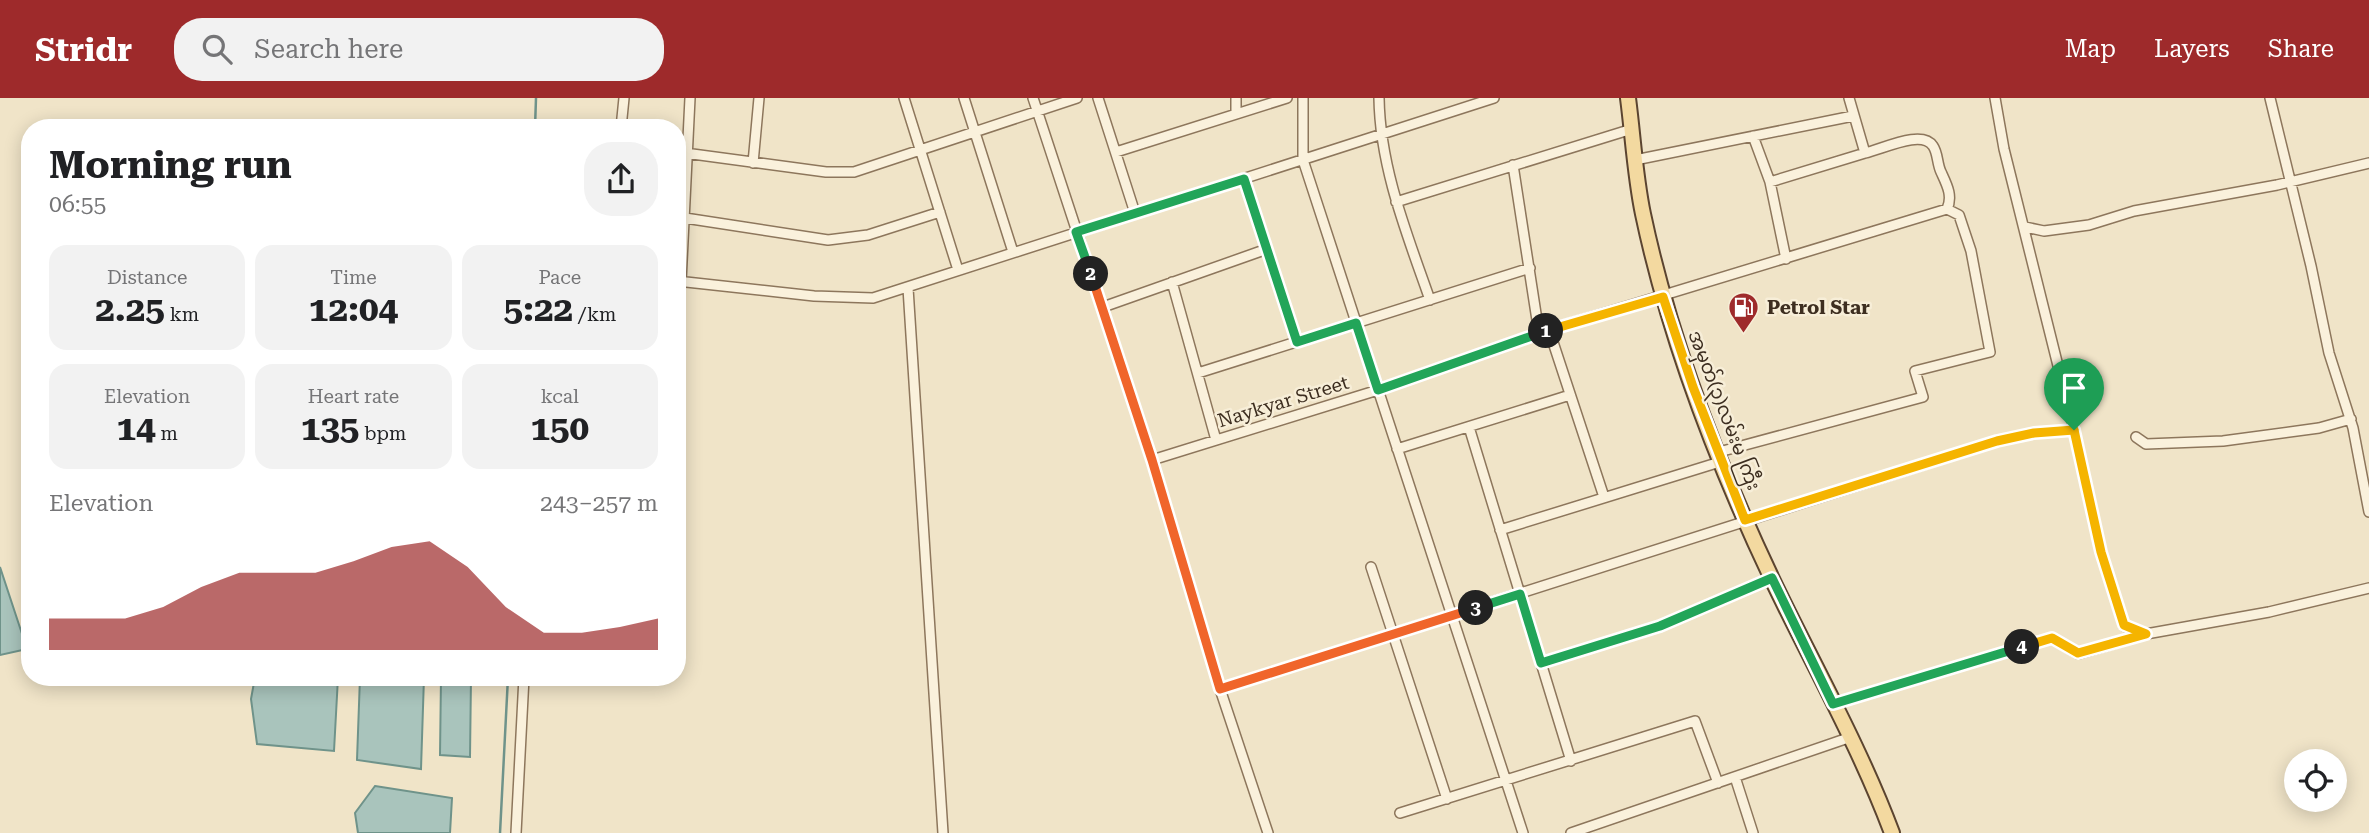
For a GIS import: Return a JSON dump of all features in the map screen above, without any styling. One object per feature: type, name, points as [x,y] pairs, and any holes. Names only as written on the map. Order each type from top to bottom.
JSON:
[{"type":"main road","name":"အမှတ်(၃)လမ်းမ ကြီး","points":[[1628,98],[1643,212],[1663,297],[1745,520],[1851,737],[1892,833]]},
{"type":"street","points":[[622,119],[624,98]]},
{"type":"street","points":[[686,142],[690,98]]},
{"type":"street","points":[[753,163],[759,98]]},
{"type":"street","points":[[904,98],[958,270]]},
{"type":"street","points":[[964,98],[1013,252]]},
{"type":"street","points":[[1033,98],[1152,460],[1220,689],[1268,833]]},
{"type":"street","points":[[686,153],[753,163],[854,172],[1077,98]]},
{"type":"street","points":[[1097,98],[1135,213]]},
{"type":"street","points":[[1236,98],[1236,114]]},
{"type":"street","points":[[1115,152],[1287,98]]},
{"type":"street","points":[[1303,98],[1303,160],[1522,833]]},
{"type":"street","points":[[1379,98],[1379,134],[1396,202],[1430,300]]},
{"type":"street","points":[[686,282],[847,298],[873,298],[1494,98]]},
{"type":"street","points":[[1849,98],[1866,153]]},
{"type":"street","points":[[1995,98],[2101,552],[2124,625],[2146,634]]},
{"type":"street","points":[[2270,98],[2329,353],[2351,419],[2369,512]]},
{"type":"street","points":[[1635,160],[1853,116]]},
{"type":"street","points":[[1396,202],[1632,129]]},
{"type":"street","points":[[1753,136],[1770,182],[1786,259]]},
{"type":"street","points":[[1500,530],[1721,456],[1923,397],[1915,371],[1990,352],[1971,251],[1959,215],[1947,209],[1949,189],[1930,141],[1917,137],[1770,182]]},
{"type":"street","points":[[2025,227],[2044,231],[2089,225],[2134,211],[2290,182],[2369,163]]},
{"type":"street","points":[[1513,165],[1530,268],[1544,331],[1570,395],[1604,497]]},
{"type":"street","points":[[1244,179],[1297,342]]},
{"type":"street","name":"Naykyar Street","points":[[1152,460],[1378,390],[1544,331],[1947,209]]},
{"type":"street","points":[[686,218],[828,240],[869,235],[940,212]]},
{"type":"street","points":[[1103,307],[1267,249]]},
{"type":"street","points":[[1198,373],[1530,268]]},
{"type":"street","points":[[1172,282],[1216,440]]},
{"type":"street","points":[[908,288],[943,833]]},
{"type":"street","points":[[1397,449],[1570,395]]},
{"type":"street","points":[[2136,437],[2146,444],[2223,441],[2319,428],[2351,419]]},
{"type":"street","points":[[1469,427],[1571,761]]},
{"type":"street","points":[[1220,689],[1997,441],[2034,433],[2074,430]]},
{"type":"street","points":[[1371,567],[1447,799]]},
{"type":"street","points":[[1541,663],[1660,626],[1772,578]]},
{"type":"street","points":[[1833,704],[2052,638],[2078,653],[2146,634],[2269,612],[2369,588]]},
{"type":"street","points":[[516,833],[524,686]]},
{"type":"street","points":[[1400,813],[1695,721],[1718,783]]},
{"type":"street","points":[[1571,833],[1851,737]]},
{"type":"street","points":[[1735,777],[1753,833]]},
{"type":"water","points":[[0,567],[21,631],[21,650],[0,655]]},
{"type":"water","points":[[253,686],[338,686],[334,751],[257,744],[251,699]]},
{"type":"water","points":[[360,686],[424,686],[421,769],[357,760]]},
{"type":"water","points":[[441,686],[471,686],[470,757],[440,755]]},
{"type":"water","points":[[375,786],[452,798],[450,833],[358,833],[355,813]]},
{"type":"waterway","points":[[535,119],[536,98]]},
{"type":"waterway","points":[[500,833],[508,686]]},
{"type":"place","name":"Petrol Star","points":[[1744,334]]},
{"type":"route","points":[[1244,179],[1297,342],[1356,323],[1378,390],[1539,333],[1663,297],[1693,387],[1745,520],[1997,441],[2034,433],[2074,430],[2101,552],[2124,625],[2146,634],[2078,653],[2052,638],[1833,704],[1772,578],[1660,626],[1541,663],[1520,594],[1220,689],[1152,460],[1076,232],[1244,179]]}]
